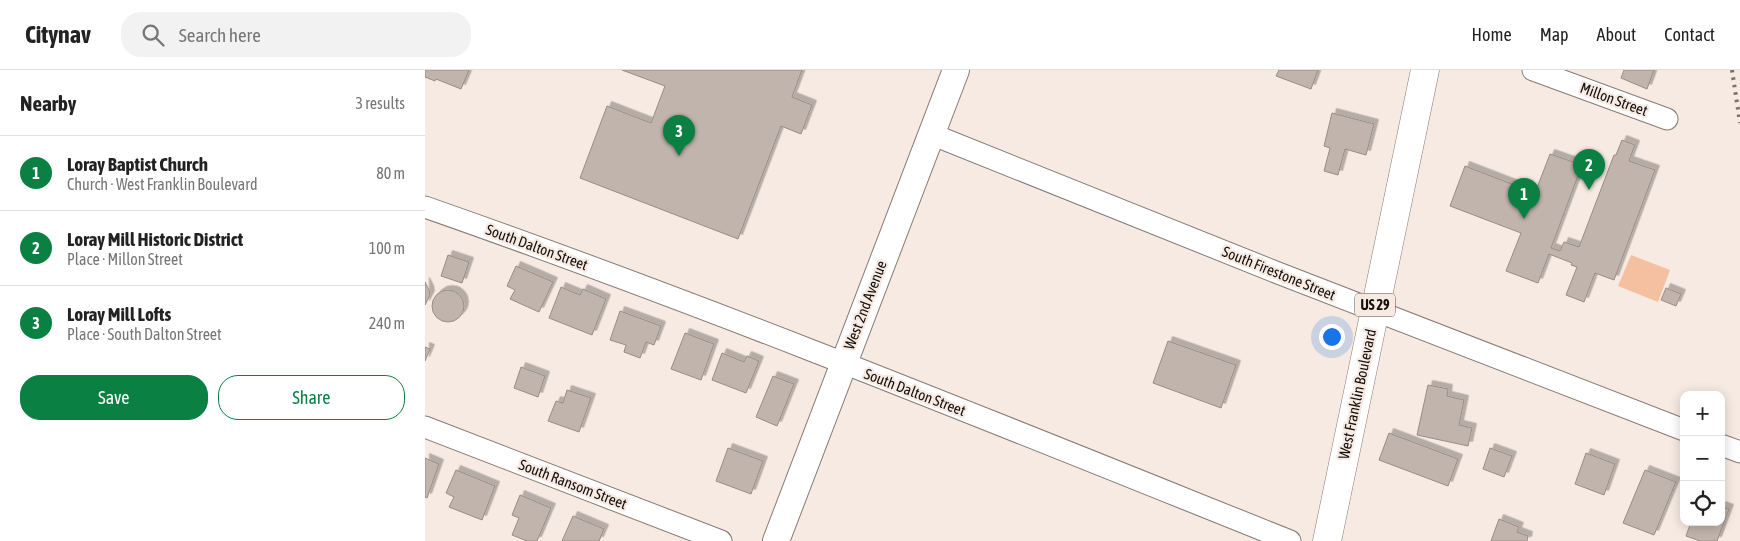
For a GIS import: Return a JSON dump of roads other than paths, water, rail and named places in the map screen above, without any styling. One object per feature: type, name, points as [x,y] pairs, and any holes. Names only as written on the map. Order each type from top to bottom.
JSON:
[{"type":"main road","name":"West Franklin Boulevard","points":[[1327,541],[1425,70]]},
{"type":"street","name":"West 2nd Avenue","points":[[776,541],[955,70]]},
{"type":"street","name":"Millon Street","points":[[1533,70],[1667,119]]},
{"type":"street","name":"South Firestone Street","points":[[931,134],[1374,311],[1680,428]]},
{"type":"street","name":"South Dalton Street","points":[[425,207],[546,250],[843,364],[1290,541]]},
{"type":"street","name":"South Ransom Street","points":[[425,427],[721,541]]},
{"type":"street","points":[[1725,446],[1740,452]]},
{"type":"railway","points":[[1732,70],[1740,123]]},
{"type":"place","name":"Loray Mill Lofts","points":[[679,156]]},
{"type":"place","name":"Loray Mill Historic District","points":[[1589,190]]},
{"type":"place","name":"Loray Baptist Church","points":[[1524,219]]}]
